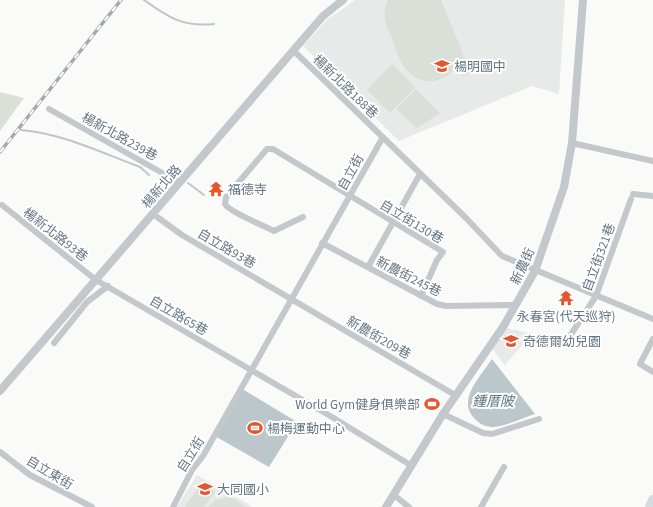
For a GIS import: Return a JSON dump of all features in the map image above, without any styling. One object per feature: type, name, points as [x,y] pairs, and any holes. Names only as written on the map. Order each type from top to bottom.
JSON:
[{"type":"main road","points":[[650,507],[653,500]]},
{"type":"street","name":"楊新北路","points":[[0,392],[323,16],[343,0]]},
{"type":"street","name":"新農街","points":[[386,507],[455,395],[504,327],[535,271],[563,193],[572,143],[583,0]]},
{"type":"street","name":"楊新北路188巷","points":[[294,51],[382,137]]},
{"type":"street","name":"楊新北路239巷","points":[[49,109],[180,183]]},
{"type":"street","points":[[382,137],[502,256],[653,319]]},
{"type":"street","name":"自立街","points":[[173,507],[192,470],[203,456],[382,137]]},
{"type":"street","points":[[572,143],[653,161]]},
{"type":"street","name":"自立街130巷","points":[[304,218],[274,231],[254,220],[231,211],[225,204],[226,197],[267,149],[273,149],[349,197],[443,252],[437,260],[421,296]]},
{"type":"street","points":[[368,268],[392,222],[420,174]]},
{"type":"street","name":"自立街321巷","points":[[568,339],[596,296],[632,197],[653,196]]},
{"type":"street","name":"楊新北路93巷","points":[[2,205],[96,280]]},
{"type":"street","name":"自立路93巷","points":[[153,214],[182,235],[291,299]]},
{"type":"street","name":"新農街245巷","points":[[322,243],[437,304],[446,306],[516,305]]},
{"type":"street","name":"自立路65巷","points":[[96,280],[412,466]]},
{"type":"street","points":[[54,343],[88,302],[108,286]]},
{"type":"street","name":"新農街209巷","points":[[291,299],[455,395]]},
{"type":"street","points":[[653,339],[640,364],[653,372]]},
{"type":"street","points":[[443,414],[483,432],[492,434],[538,419]]},
{"type":"street","name":"自立東街","points":[[0,452],[30,475],[92,507]]},
{"type":"street","points":[[481,507],[504,467]]},
{"type":"street","points":[[394,495],[409,507]]},
{"type":"shaded area","name":"楊明國中","points":[[355,0],[565,0],[559,94],[532,86],[399,141],[303,46],[327,20]]},
{"type":"shaded area","points":[[388,0],[441,0],[471,73],[462,76],[458,64],[453,71],[439,80],[425,81],[410,74],[401,61],[385,21],[384,16]]},
{"type":"shaded area","points":[[392,64],[415,87],[390,113],[367,90]]},
{"type":"shaded area","points":[[416,89],[440,113],[417,128],[396,109]]},
{"type":"shaded area","points":[[0,92],[24,98],[0,131]]},
{"type":"shaded area","name":"奇德爾幼兒園","points":[[507,328],[532,334],[505,365],[492,349]]},
{"type":"shaded area","name":"大同國小","points":[[197,475],[247,503],[252,507],[177,507]]},
{"type":"shaded area","points":[[202,483],[215,492],[204,507],[185,506]]},
{"type":"shaded area","points":[[228,497],[236,500],[246,507],[207,507],[216,500]]},
{"type":"water","name":"鍾厝陂","points":[[492,359],[535,414],[509,424],[493,427],[480,423],[470,413],[468,405],[472,389]]},
{"type":"water","name":"楊梅運動中心","points":[[239,387],[297,422],[269,467],[213,435]]},
{"type":"waterway","points":[[144,0],[161,12],[177,20],[203,25],[214,24]]},
{"type":"waterway","points":[[21,130],[51,135],[81,144],[140,167],[149,175]]},
{"type":"waterway","points":[[188,183],[204,195]]},
{"type":"railway","points":[[0,152],[121,0]]},
{"type":"place","name":"楊明國中","points":[[442,66]]},
{"type":"place","name":"福德寺","points":[[216,189]]},
{"type":"place","name":"永春宮(代天巡狩)","points":[[566,298]]},
{"type":"place","name":"奇德爾幼兒園","points":[[511,341]]},
{"type":"place","name":"World Gym健身俱樂部","points":[[432,404]]},
{"type":"place","name":"楊梅運動中心","points":[[255,428]]},
{"type":"place","name":"大同國小","points":[[205,489]]}]
